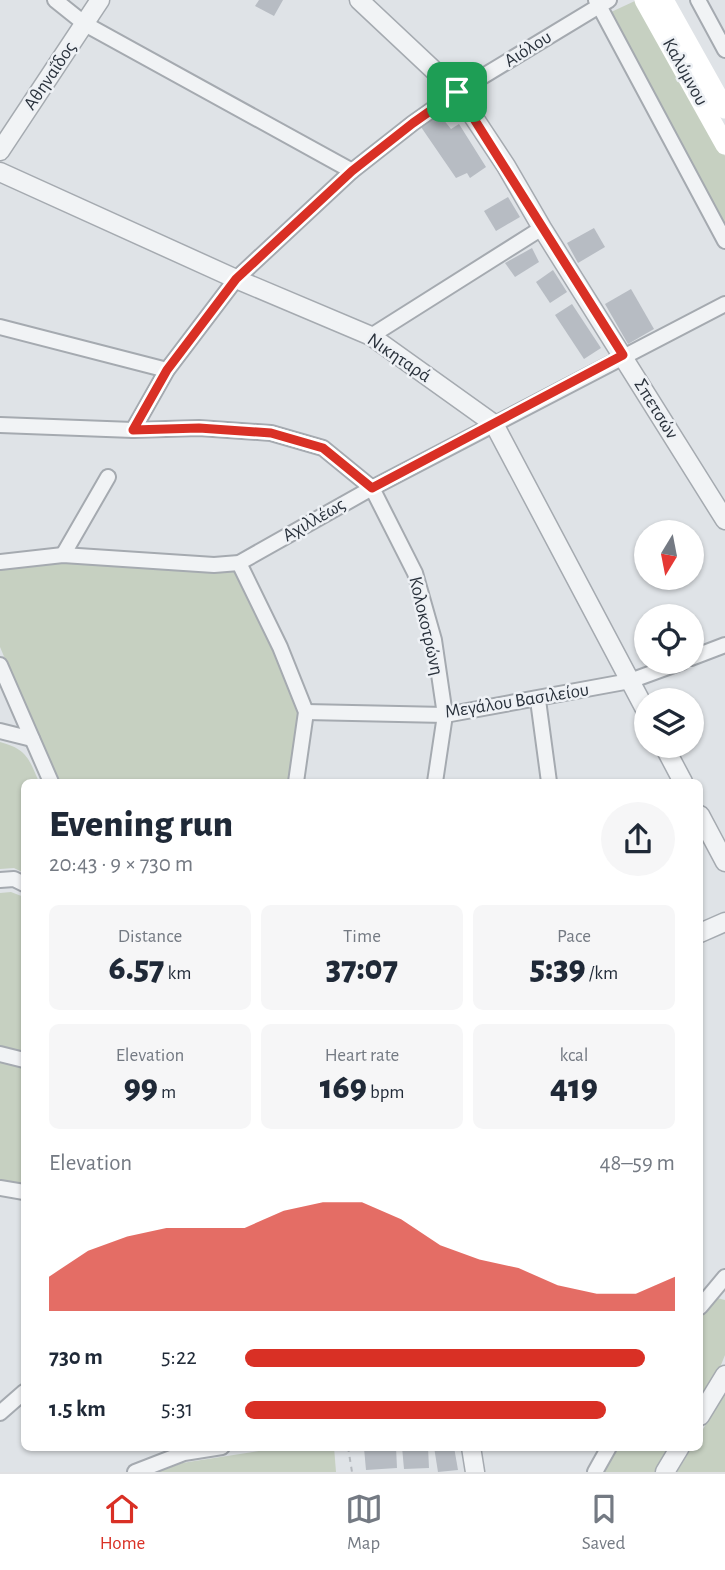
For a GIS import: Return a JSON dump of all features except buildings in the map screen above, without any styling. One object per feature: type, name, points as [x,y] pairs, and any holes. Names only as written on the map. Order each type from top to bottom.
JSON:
[{"type":"main road","name":"Καλύμνου","points":[[644,0],[725,145]]},
{"type":"main road","name":"Καλύμνου","points":[[664,0],[725,109]]},
{"type":"street","points":[[55,0],[85,24],[352,171]]},
{"type":"street","name":"Αθηναΐδος","points":[[0,151],[100,0]]},
{"type":"street","name":"Σπετσών","points":[[359,0],[457,92],[506,166],[725,520]]},
{"type":"street","points":[[698,0],[725,50]]},
{"type":"street","points":[[602,2],[725,241]]},
{"type":"street","name":"Αιόλου","points":[[133,430],[167,370],[236,279],[352,171],[457,92],[602,2]]},
{"type":"street","name":"Νικηταρά","points":[[0,172],[236,279],[371,336],[494,424],[634,688]]},
{"type":"street","points":[[371,336],[542,228]]},
{"type":"street","name":"Αχιλλέως","points":[[239,563],[372,488],[725,304]]},
{"type":"street","points":[[0,327],[167,370]]},
{"type":"street","name":"Κολοκοτρώνη","points":[[0,425],[133,430],[199,428],[271,433],[323,448],[372,488],[415,573],[434,640],[445,715],[435,779]]},
{"type":"street","points":[[63,555],[108,477]]},
{"type":"street","points":[[0,562],[63,555],[214,565],[239,563],[280,647],[306,712],[296,779]]},
{"type":"street","points":[[704,653],[725,645]]},
{"type":"street","points":[[0,665],[50,779]]},
{"type":"street","name":"Μεγάλου Βασιλείου","points":[[306,712],[445,715],[538,700],[630,681],[649,674]]},
{"type":"street","points":[[538,700],[549,779]]},
{"type":"street","points":[[0,732],[32,739]]},
{"type":"street","points":[[670,758],[681,779]]},
{"type":"street","points":[[703,821],[725,862]]},
{"type":"street","points":[[0,880],[14,879],[21,882]]},
{"type":"street","points":[[703,932],[725,922]]},
{"type":"street","points":[[0,1054],[21,1059]]},
{"type":"street","points":[[0,1189],[21,1192]]},
{"type":"street","points":[[703,1304],[723,1285]]},
{"type":"street","points":[[703,1411],[725,1375]]},
{"type":"street","points":[[0,1413],[21,1395]]},
{"type":"street","points":[[135,1472],[184,1453],[197,1451]]},
{"type":"street","points":[[472,1451],[475,1472]]},
{"type":"street","points":[[595,1472],[607,1451]]},
{"type":"street","points":[[665,1472],[678,1451]]},
{"type":"path","points":[[349,1451],[352,1472]]},
{"type":"green space","points":[[637,0],[725,156],[725,227],[609,13]]},
{"type":"green space","points":[[62,559],[235,571],[247,585],[300,712],[290,779],[56,779],[0,647],[0,567]]},
{"type":"green space","points":[[0,742],[22,752],[38,779],[21,779],[21,872],[14,868],[0,869]]},
{"type":"green space","points":[[11,892],[21,896],[21,1184],[0,1181],[0,893]]},
{"type":"green space","points":[[717,1298],[725,1300],[725,1355],[703,1396],[703,1311],[710,1301]]},
{"type":"green space","points":[[725,1393],[725,1472],[677,1472],[690,1451],[703,1451],[703,1429]]},
{"type":"green space","points":[[259,1451],[334,1451],[336,1472],[158,1472],[182,1463]]},
{"type":"green space","points":[[614,1451],[668,1451],[655,1472],[602,1472]]},
{"type":"route","points":[[457,92],[623,355],[372,488],[323,448],[271,433],[199,428],[133,430],[167,370],[236,279],[352,171],[457,92]]}]
